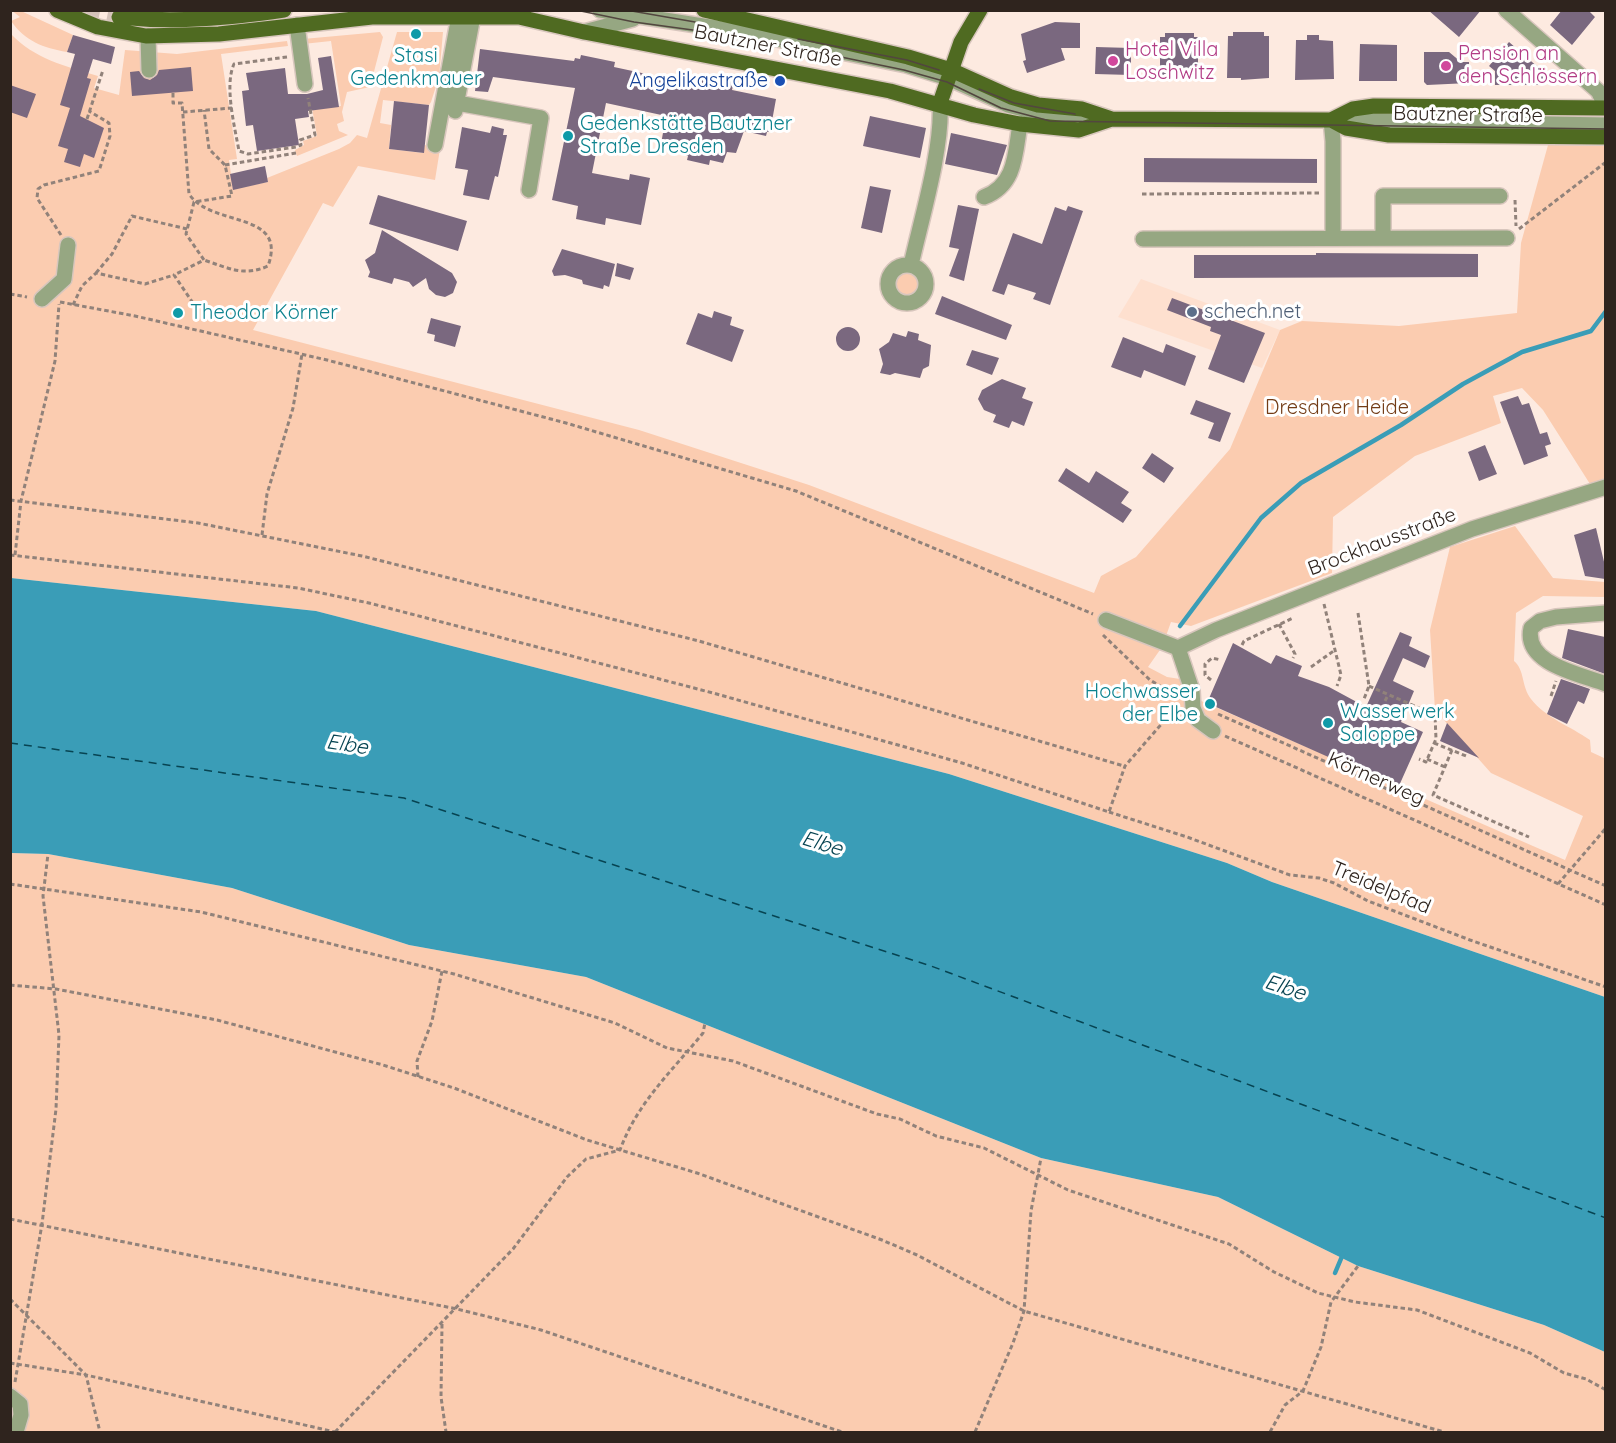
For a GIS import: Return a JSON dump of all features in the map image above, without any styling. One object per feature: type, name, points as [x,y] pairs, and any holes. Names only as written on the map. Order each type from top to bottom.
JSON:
[{"type":"main road","points":[[57,10],[98,27],[148,36],[219,34],[372,16],[473,14]]},
{"type":"main road","points":[[119,17],[149,20],[214,20],[284,10]]},
{"type":"main road","name":"Bautzner Straße","points":[[704,10],[908,57],[1011,97],[1038,105],[1082,109],[1112,119],[1331,120],[1353,109],[1374,106],[1605,108]]},
{"type":"main road","points":[[940,104],[961,42],[980,10]]},
{"type":"main road","name":"Bautzner Straße","points":[[473,14],[519,17],[584,32],[781,69],[1020,124],[1079,130],[1112,119]]},
{"type":"main road","name":"Bautzner Straße","points":[[1331,120],[1346,128],[1389,135],[1605,137]]},
{"type":"street","points":[[600,10],[639,18],[702,26],[950,74]]},
{"type":"street","points":[[1506,10],[1598,91],[1605,108]]},
{"type":"street","points":[[473,14],[456,107],[541,118],[528,190]]},
{"type":"street","points":[[435,145],[473,14]]},
{"type":"street","points":[[584,32],[639,18]]},
{"type":"street","points":[[702,26],[743,20]]},
{"type":"street","points":[[297,25],[305,84]]},
{"type":"street","points":[[148,36],[149,70]]},
{"type":"street","points":[[911,265],[931,174],[941,117],[940,104]]},
{"type":"street","points":[[1333,238],[1331,120],[1605,125]]},
{"type":"street","points":[[1584,123],[1605,132]]},
{"type":"street","points":[[984,197],[999,192],[1008,178],[1020,124]]},
{"type":"street","points":[[1383,238],[1383,196],[1500,196]]},
{"type":"street","points":[[1143,239],[1507,238]]},
{"type":"street","points":[[42,299],[64,279],[68,245]]},
{"type":"street","name":"Brockhausstraße","points":[[1178,648],[1322,587],[1472,529],[1605,487]]},
{"type":"street","points":[[1605,613],[1540,621],[1531,627],[1529,635],[1530,643],[1543,659],[1605,684]]},
{"type":"street","points":[[1100,624],[1178,648],[1192,690],[1198,720],[1213,731]]},
{"type":"street","points":[[12,1396],[20,1404],[21,1415],[16,1432]]},
{"type":"path","points":[[301,55],[234,64],[231,71],[232,108],[239,151],[248,154],[296,147],[301,145],[300,140],[315,135],[305,84]]},
{"type":"path","points":[[87,119],[103,70]]},
{"type":"path","points":[[173,93],[173,104],[182,103],[188,156],[189,194],[194,202],[221,216],[256,224],[266,233],[271,244],[272,255],[268,266],[254,272],[234,270],[204,260],[186,234],[194,202]]},
{"type":"path","points":[[182,112],[232,108]]},
{"type":"path","points":[[68,245],[37,198],[38,189],[44,185],[99,171],[110,136],[109,123],[89,111]]},
{"type":"path","points":[[194,202],[232,196],[225,165],[209,149],[204,111]]},
{"type":"path","points":[[225,165],[296,153]]},
{"type":"path","points":[[1500,196],[1515,196],[1516,231],[1605,162]]},
{"type":"path","points":[[1142,194],[1323,193]]},
{"type":"path","points":[[73,305],[82,286],[112,254],[132,216],[187,229]]},
{"type":"path","points":[[96,273],[145,284],[174,275],[204,260]]},
{"type":"path","points":[[174,275],[193,303]]},
{"type":"path","points":[[13,555],[21,501],[55,361],[59,302],[303,354],[566,423],[796,491],[1090,613],[1100,624],[1107,640],[1150,680],[1183,699],[1125,766],[1109,812]]},
{"type":"path","points":[[262,535],[267,494],[293,408],[303,354]]},
{"type":"path","points":[[10,500],[198,523],[362,556],[618,619],[1125,766]]},
{"type":"path","name":"Treidelpfad","points":[[13,555],[298,588],[369,603],[713,693],[928,754],[1187,837],[1290,875],[1319,878],[1334,883],[1368,901],[1449,932],[1605,987]]},
{"type":"path","points":[[1315,607],[1334,598]]},
{"type":"path","points":[[1324,603],[1341,675],[1337,686]]},
{"type":"path","points":[[1090,613],[1100,624]]},
{"type":"path","points":[[1358,613],[1369,686],[1364,699]]},
{"type":"path","points":[[1242,645],[1244,641],[1297,616]]},
{"type":"path","points":[[1279,624],[1295,654],[1293,658]]},
{"type":"path","points":[[1311,667],[1335,650]]},
{"type":"path","points":[[1211,680],[1205,675],[1204,664],[1212,658],[1221,660]]},
{"type":"path","points":[[1369,686],[1435,715],[1434,742],[1425,762],[1419,759]]},
{"type":"path","points":[[1385,701],[1388,695]]},
{"type":"path","points":[[1193,703],[1605,886]]},
{"type":"path","name":"Körnerweg","points":[[1213,731],[1605,906]]},
{"type":"path","points":[[1434,742],[1466,756]]},
{"type":"path","points":[[1452,750],[1433,795],[1529,837]]},
{"type":"path","points":[[1427,759],[1445,767]]},
{"type":"path","points":[[1558,884],[1605,828]]},
{"type":"path","points":[[12,1396],[42,1224],[56,1109],[59,1035],[56,989],[48,951],[44,888],[48,854]]},
{"type":"path","points":[[10,884],[201,912],[442,971],[577,1010],[615,1023],[667,1048],[733,1061],[877,1114],[900,1119],[936,1136],[984,1148],[1068,1190],[1229,1244],[1290,1280],[1334,1298],[1417,1310],[1530,1353],[1564,1373],[1586,1379],[1605,1390]]},
{"type":"path","points":[[418,1077],[417,1061],[432,1021],[442,971]]},
{"type":"path","points":[[10,985],[56,989],[217,1020],[418,1077],[621,1150],[697,1173],[882,1240],[917,1255],[1024,1311],[1444,1432]]},
{"type":"path","points":[[621,1150],[628,1129],[644,1102],[703,1033],[705,1023]]},
{"type":"path","points":[[10,1363],[86,1375],[335,1432],[513,1249],[567,1177],[586,1159],[621,1150]]},
{"type":"path","points":[[975,1432],[1013,1343],[1024,1311],[1023,1292],[1036,1175],[1041,1158]]},
{"type":"path","points":[[10,1219],[457,1309],[542,1330],[842,1432]]},
{"type":"path","points":[[1270,1432],[1285,1405],[1303,1391],[1321,1347],[1334,1298],[1358,1266]]},
{"type":"path","points":[[10,1299],[28,1314],[86,1375],[100,1432]]},
{"type":"path","points":[[442,1324],[441,1397],[446,1432]]},
{"type":"shaded area","points":[[1141,279],[1280,330],[1262,368],[1118,317]]},
{"type":"green space","points":[[11,10],[21,11],[73,35],[67,52],[42,46],[22,34],[11,21],[20,17]]},
{"type":"green space","points":[[380,32],[383,37],[370,87],[347,92],[342,112],[344,121],[337,124],[339,131],[348,135],[297,156],[295,150],[304,145],[303,141],[317,136],[312,108],[341,106],[331,41],[303,44],[303,39]]},
{"type":"green space","name":"Dresdner Heide","points":[[397,32],[443,32],[439,77],[429,105],[383,100],[380,123],[391,125],[389,149],[423,153],[425,145],[440,149],[435,180],[358,166],[333,207],[323,203],[253,330],[639,430],[809,485],[1094,593],[1101,576],[1136,557],[1230,449],[1280,330],[1302,321],[1399,326],[1517,313],[1521,243],[1548,145],[1605,146],[1605,480],[1590,484],[1543,410],[1522,388],[1493,396],[1501,423],[1415,456],[1333,517],[1332,573],[1191,626],[1171,622],[1162,647],[1148,667],[1167,677],[1180,679],[1183,693],[1565,860],[1583,816],[1491,773],[1435,710],[1430,630],[1450,547],[1515,526],[1553,578],[1605,582],[1605,597],[1543,596],[1516,613],[1514,661],[1520,669],[1528,694],[1537,706],[1590,740],[1591,752],[1604,758],[1605,755],[1605,997],[1272,882],[1227,863],[949,774],[316,611],[11,578],[11,34],[40,55],[98,76],[94,88],[119,95],[125,50],[177,54],[287,41],[288,46],[221,54],[237,159],[229,160],[233,189],[268,182],[267,178],[339,149],[350,143],[357,135],[367,138]]},
{"type":"green space","points":[[907,271],[916,275],[920,284],[916,293],[907,297],[898,293],[894,284],[898,275]]},
{"type":"green space","points":[[10,853],[48,854],[232,888],[409,945],[586,977],[1041,1158],[1218,1197],[1358,1266],[1544,1325],[1605,1352],[1605,1432],[24,1432],[28,1407],[18,1391],[10,1389]]},
{"type":"water","name":"Elbe","points":[[11,578],[316,611],[949,774],[1227,863],[1272,882],[1605,997],[1605,1352],[1544,1325],[1358,1266],[1218,1197],[1041,1158],[586,977],[409,945],[232,888],[48,854],[11,853]]},
{"type":"building","points":[[1428,10],[1481,10],[1459,37]]},
{"type":"building","points":[[1562,10],[1588,10],[1595,17],[1572,45],[1550,25]]},
{"type":"building","points":[[1055,22],[1080,23],[1080,48],[1061,48],[1065,60],[1027,73],[1023,61],[1026,60],[1021,34]]},
{"type":"building","points":[[1233,32],[1264,32],[1264,36],[1269,36],[1269,78],[1241,80],[1241,78],[1227,78],[1228,36],[1233,36]]},
{"type":"building","points":[[1165,33],[1194,33],[1194,37],[1198,37],[1198,77],[1163,79],[1160,77],[1160,37],[1165,37]]},
{"type":"building","points":[[73,35],[115,47],[111,64],[93,59],[87,78],[91,79],[80,116],[104,128],[94,158],[84,154],[80,167],[64,162],[68,149],[58,146],[70,108],[60,105],[75,54],[67,52]]},
{"type":"building","points":[[1307,35],[1319,35],[1319,40],[1333,41],[1334,79],[1295,80],[1296,40],[1307,40]]},
{"type":"building","points":[[1509,42],[1547,75],[1544,85],[1495,85],[1495,71],[1489,66]]},
{"type":"building","points":[[1360,44],[1397,45],[1397,81],[1359,81]]},
{"type":"building","name":"Hotel Villa Loschwitz","points":[[1096,47],[1131,48],[1131,75],[1095,74]]},
{"type":"building","points":[[480,49],[574,61],[575,58],[580,59],[581,55],[615,62],[614,67],[651,75],[696,82],[697,75],[734,82],[732,90],[776,99],[770,132],[767,132],[766,136],[744,131],[736,153],[727,152],[723,163],[710,160],[709,165],[687,160],[688,156],[676,153],[678,147],[661,144],[666,116],[606,103],[592,173],[629,180],[630,174],[650,178],[641,225],[606,218],[605,225],[576,219],[578,206],[552,200],[575,88],[493,77],[488,92],[475,91]]},
{"type":"building","name":"Pension an den Schlössern","points":[[1424,52],[1449,52],[1461,62],[1469,62],[1469,83],[1427,85],[1424,82]]},
{"type":"building","points":[[331,56],[339,107],[308,111],[309,117],[295,119],[299,145],[257,151],[253,125],[246,126],[242,91],[249,90],[246,73],[285,68],[288,94],[307,94],[323,90],[318,58]]},
{"type":"building","points":[[191,67],[193,91],[132,96],[130,72],[139,71],[144,78],[150,80],[157,75],[159,70]]},
{"type":"building","points":[[10,85],[36,94],[27,118],[10,112]]},
{"type":"building","points":[[394,101],[429,105],[424,153],[389,149]]},
{"type":"building","points":[[870,116],[926,128],[920,158],[863,146]]},
{"type":"building","points":[[492,126],[504,129],[503,135],[507,135],[498,177],[495,176],[489,200],[463,195],[468,170],[455,168],[462,127],[490,133]]},
{"type":"building","points":[[951,133],[1007,145],[997,175],[945,164]]},
{"type":"building","points":[[1144,158],[1317,159],[1317,183],[1144,182]]},
{"type":"building","points":[[265,166],[268,182],[233,190],[230,174]]},
{"type":"building","points":[[870,186],[891,190],[882,233],[861,228]]},
{"type":"building","points":[[378,195],[467,221],[458,251],[369,224]]},
{"type":"building","points":[[958,205],[979,209],[964,281],[949,276],[959,249],[949,247]]},
{"type":"building","points":[[1068,206],[1083,211],[1050,305],[1033,299],[1036,293],[1008,284],[1004,295],[992,291],[1013,233],[1042,244],[1055,207],[1066,211]]},
{"type":"building","points":[[382,230],[452,273],[457,282],[453,293],[445,297],[436,295],[429,289],[426,278],[413,287],[409,282],[394,278],[392,284],[368,277],[370,272],[365,260],[375,253]]},
{"type":"building","points":[[562,249],[615,264],[609,287],[604,285],[603,289],[583,284],[582,280],[565,275],[554,276],[552,271]]},
{"type":"building","points":[[1316,253],[1478,254],[1478,277],[1194,278],[1194,255],[1316,255]]},
{"type":"building","points":[[617,263],[634,268],[630,280],[615,276]]},
{"type":"building","points":[[942,296],[1012,325],[1006,340],[935,314]]},
{"type":"building","points":[[1172,298],[1265,333],[1244,383],[1208,369],[1221,335],[1210,331],[1211,327],[1167,310]]},
{"type":"building","points":[[714,311],[732,317],[730,325],[744,330],[732,362],[686,344],[698,313],[712,318]]},
{"type":"building","points":[[431,318],[461,326],[455,347],[434,341],[435,335],[427,333]]},
{"type":"building","points":[[848,327],[856,331],[860,339],[856,347],[848,351],[840,347],[836,339],[840,331]]},
{"type":"building","points":[[908,331],[919,334],[918,340],[931,345],[929,366],[923,369],[920,378],[895,373],[890,375],[880,373],[883,364],[879,349],[889,342],[893,333],[906,337]]},
{"type":"building","points":[[1123,337],[1163,353],[1166,344],[1196,356],[1185,386],[1144,370],[1141,378],[1111,367]]},
{"type":"building","points":[[972,350],[999,358],[992,375],[966,365]]},
{"type":"building","points":[[1002,379],[1026,388],[1022,398],[1033,402],[1024,426],[1012,421],[1009,428],[993,422],[996,415],[984,410],[978,399],[982,390]]},
{"type":"building","points":[[1518,396],[1522,405],[1529,403],[1540,434],[1547,432],[1551,444],[1545,446],[1548,456],[1524,465],[1500,402]]},
{"type":"building","points":[[1196,400],[1231,413],[1220,442],[1208,438],[1214,423],[1190,414]]},
{"type":"building","points":[[1485,445],[1497,474],[1479,481],[1468,452]]},
{"type":"building","points":[[1152,453],[1174,468],[1164,483],[1142,468]]},
{"type":"building","points":[[1066,468],[1089,483],[1096,471],[1129,492],[1121,503],[1132,510],[1123,523],[1058,481]]},
{"type":"building","points":[[1596,528],[1605,566],[1605,579],[1585,576],[1574,535]]},
{"type":"building","points":[[1568,629],[1605,637],[1605,674],[1562,658]]},
{"type":"building","name":"Wasserwerk Saloppe","points":[[1400,632],[1412,637],[1409,646],[1430,656],[1425,668],[1403,658],[1393,681],[1414,691],[1401,722],[1423,732],[1398,788],[1207,703],[1233,643],[1271,664],[1276,655],[1302,666],[1298,676],[1329,687],[1366,707]]},
{"type":"building","points":[[1561,679],[1590,689],[1584,704],[1578,701],[1567,724],[1547,714]]},
{"type":"building","points":[[1447,723],[1479,758],[1440,741]]},
{"type":"waterway","points":[[1180,626],[1261,518],[1301,483],[1401,425],[1463,384],[1522,352],[1591,331],[1606,311]]},
{"type":"waterway","points":[[1335,1273],[1343,1254]]},
{"type":"ferry route","points":[[10,743],[404,798],[931,966],[1606,1218]]},
{"type":"tunnel","points":[[85,10],[119,17]]},
{"type":"tram line","points":[[576,10],[634,22],[744,37],[904,70],[947,82],[1001,108],[1050,121],[1606,129]]},
{"type":"tram line","points":[[626,10],[695,22]]},
{"type":"tram line","points":[[798,39],[907,60],[939,70]]},
{"type":"tram line","points":[[979,89],[1014,103],[1075,114]]},
{"type":"place","name":"Stasi Gedenkmauer","points":[[416,34]]},
{"type":"place","name":"Hotel Villa Loschwitz","points":[[1113,61]]},
{"type":"place","name":"Pension an den Schlössern","points":[[1446,66]]},
{"type":"place","name":"Angelikastraße","points":[[780,81]]},
{"type":"place","name":"Gedenkstätte Bautzner Straße Dresden","points":[[568,136]]},
{"type":"place","name":"schech.net","points":[[1192,312]]},
{"type":"place","name":"Theodor Körner","points":[[178,313]]},
{"type":"place","name":"Hochwasser der Elbe","points":[[1210,704]]},
{"type":"place","name":"Wasserwerk Saloppe","points":[[1328,723]]}]
